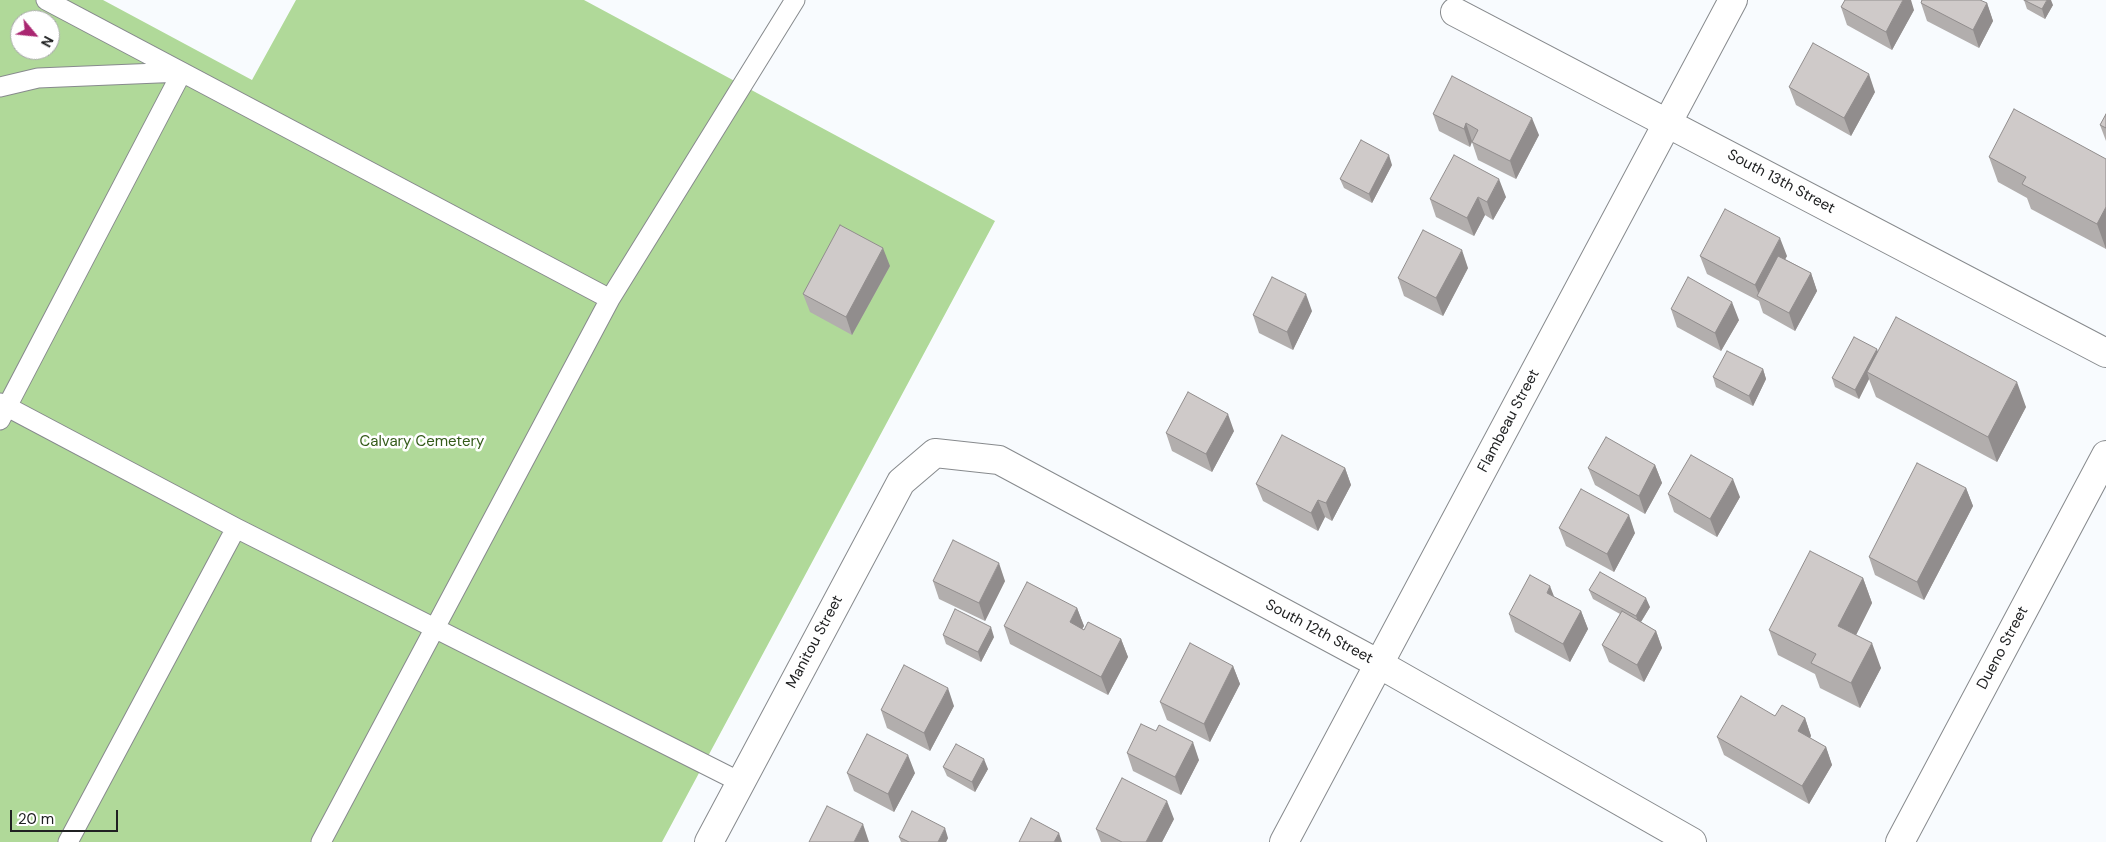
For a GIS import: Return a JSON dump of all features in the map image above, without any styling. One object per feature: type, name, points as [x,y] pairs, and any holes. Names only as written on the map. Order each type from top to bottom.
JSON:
[{"type":"street","name":"Flambeau Street","points":[[1284,842],[1733,0]]},
{"type":"street","name":"South 13th Street","points":[[1455,12],[1669,122],[2106,353]]},
{"type":"street","name":"South 12th Street","points":[[935,453],[999,460],[1379,664],[1692,842]]},
{"type":"street","name":"Manitou Street","points":[[708,842],[901,482],[935,453]]},
{"type":"street","name":"Dueno Street","points":[[1900,842],[2106,455]]},
{"type":"lane","points":[[46,0],[610,299]]},
{"type":"lane","points":[[321,842],[610,299],[795,0]]},
{"type":"lane","points":[[0,87],[38,78],[182,72]]},
{"type":"lane","points":[[182,72],[3,409],[740,782]]},
{"type":"lane","points":[[68,842],[236,528]]},
{"type":"green space","name":"Calvary Cemetery","points":[[0,0],[103,0],[252,80],[296,0],[584,0],[995,221],[662,842],[0,842]]},
{"type":"building","points":[[1845,0],[1903,0],[1886,32],[1841,7]]},
{"type":"building","points":[[1922,0],[1980,0],[1987,3],[1973,30],[1921,3]]},
{"type":"building","points":[[2024,0],[2047,0],[2042,9]]},
{"type":"building","points":[[1813,43],[1869,74],[1844,118],[1789,87]]},
{"type":"building","points":[[1452,76],[1532,118],[1510,161],[1472,142],[1478,130],[1466,123],[1464,129],[1433,114]]},
{"type":"building","points":[[2014,109],[2106,159],[2106,207],[2097,224],[2022,184],[2026,177],[1989,157]]},
{"type":"building","points":[[2106,114],[2106,128],[2100,125]]},
{"type":"building","points":[[1361,140],[1389,155],[1369,194],[1340,179]]},
{"type":"building","points":[[1454,155],[1499,179],[1487,202],[1478,197],[1467,218],[1430,199]]},
{"type":"building","points":[[1725,209],[1780,238],[1755,285],[1700,256]]},
{"type":"building","points":[[840,225],[883,248],[846,317],[803,294]]},
{"type":"building","points":[[1423,230],[1462,250],[1436,298],[1398,278]]},
{"type":"building","points":[[1778,256],[1811,273],[1789,313],[1757,296]]},
{"type":"building","points":[[1272,277],[1306,294],[1287,332],[1253,315]]},
{"type":"building","points":[[1688,277],[1732,302],[1715,333],[1671,309]]},
{"type":"building","points":[[1896,317],[2017,382],[1988,437],[1867,372]]},
{"type":"building","points":[[1854,337],[1877,349],[1855,390],[1832,378]]},
{"type":"building","points":[[1727,351],[1763,369],[1749,396],[1713,377]]},
{"type":"building","points":[[1188,392],[1228,414],[1206,454],[1166,433]]},
{"type":"building","points":[[1282,435],[1345,468],[1326,503],[1318,500],[1311,513],[1256,484]]},
{"type":"building","points":[[1606,437],[1655,465],[1639,496],[1588,468]]},
{"type":"building","points":[[1691,455],[1733,479],[1710,519],[1668,494]]},
{"type":"building","points":[[1917,463],[1966,488],[1917,582],[1869,557]]},
{"type":"building","points":[[1581,489],[1629,515],[1607,554],[1559,528]]},
{"type":"building","points":[[953,540],[999,563],[979,603],[933,581]]},
{"type":"building","points":[[1810,551],[1863,578],[1838,626],[1872,643],[1851,683],[1811,663],[1816,654],[1769,630]]},
{"type":"building","points":[[1600,572],[1646,598],[1636,616],[1589,590]]},
{"type":"building","points":[[1530,575],[1550,586],[1547,593],[1581,611],[1563,644],[1509,614]]},
{"type":"building","points":[[1027,582],[1077,608],[1070,622],[1084,630],[1088,622],[1121,639],[1101,677],[1004,626]]},
{"type":"building","points":[[955,609],[991,627],[978,652],[943,635]]},
{"type":"building","points":[[1622,611],[1656,631],[1637,665],[1602,645]]},
{"type":"building","points":[[1190,643],[1233,666],[1204,724],[1160,702]]},
{"type":"building","points":[[904,665],[948,688],[924,733],[881,710]]},
{"type":"building","points":[[1741,696],[1775,716],[1782,705],[1805,718],[1798,731],[1826,747],[1802,786],[1717,737]]},
{"type":"building","points":[[1141,724],[1156,731],[1159,725],[1193,742],[1175,777],[1127,753]]},
{"type":"building","points":[[867,734],[908,755],[888,794],[847,773]]},
{"type":"building","points":[[956,744],[984,759],[972,782],[943,767]]},
{"type":"building","points":[[1122,778],[1167,801],[1146,842],[1122,842],[1096,829]]},
{"type":"building","points":[[827,806],[863,824],[854,842],[809,842]]},
{"type":"building","points":[[912,811],[945,828],[938,842],[909,842],[899,837]]},
{"type":"building","points":[[1031,818],[1059,833],[1054,842],[1019,842]]}]
